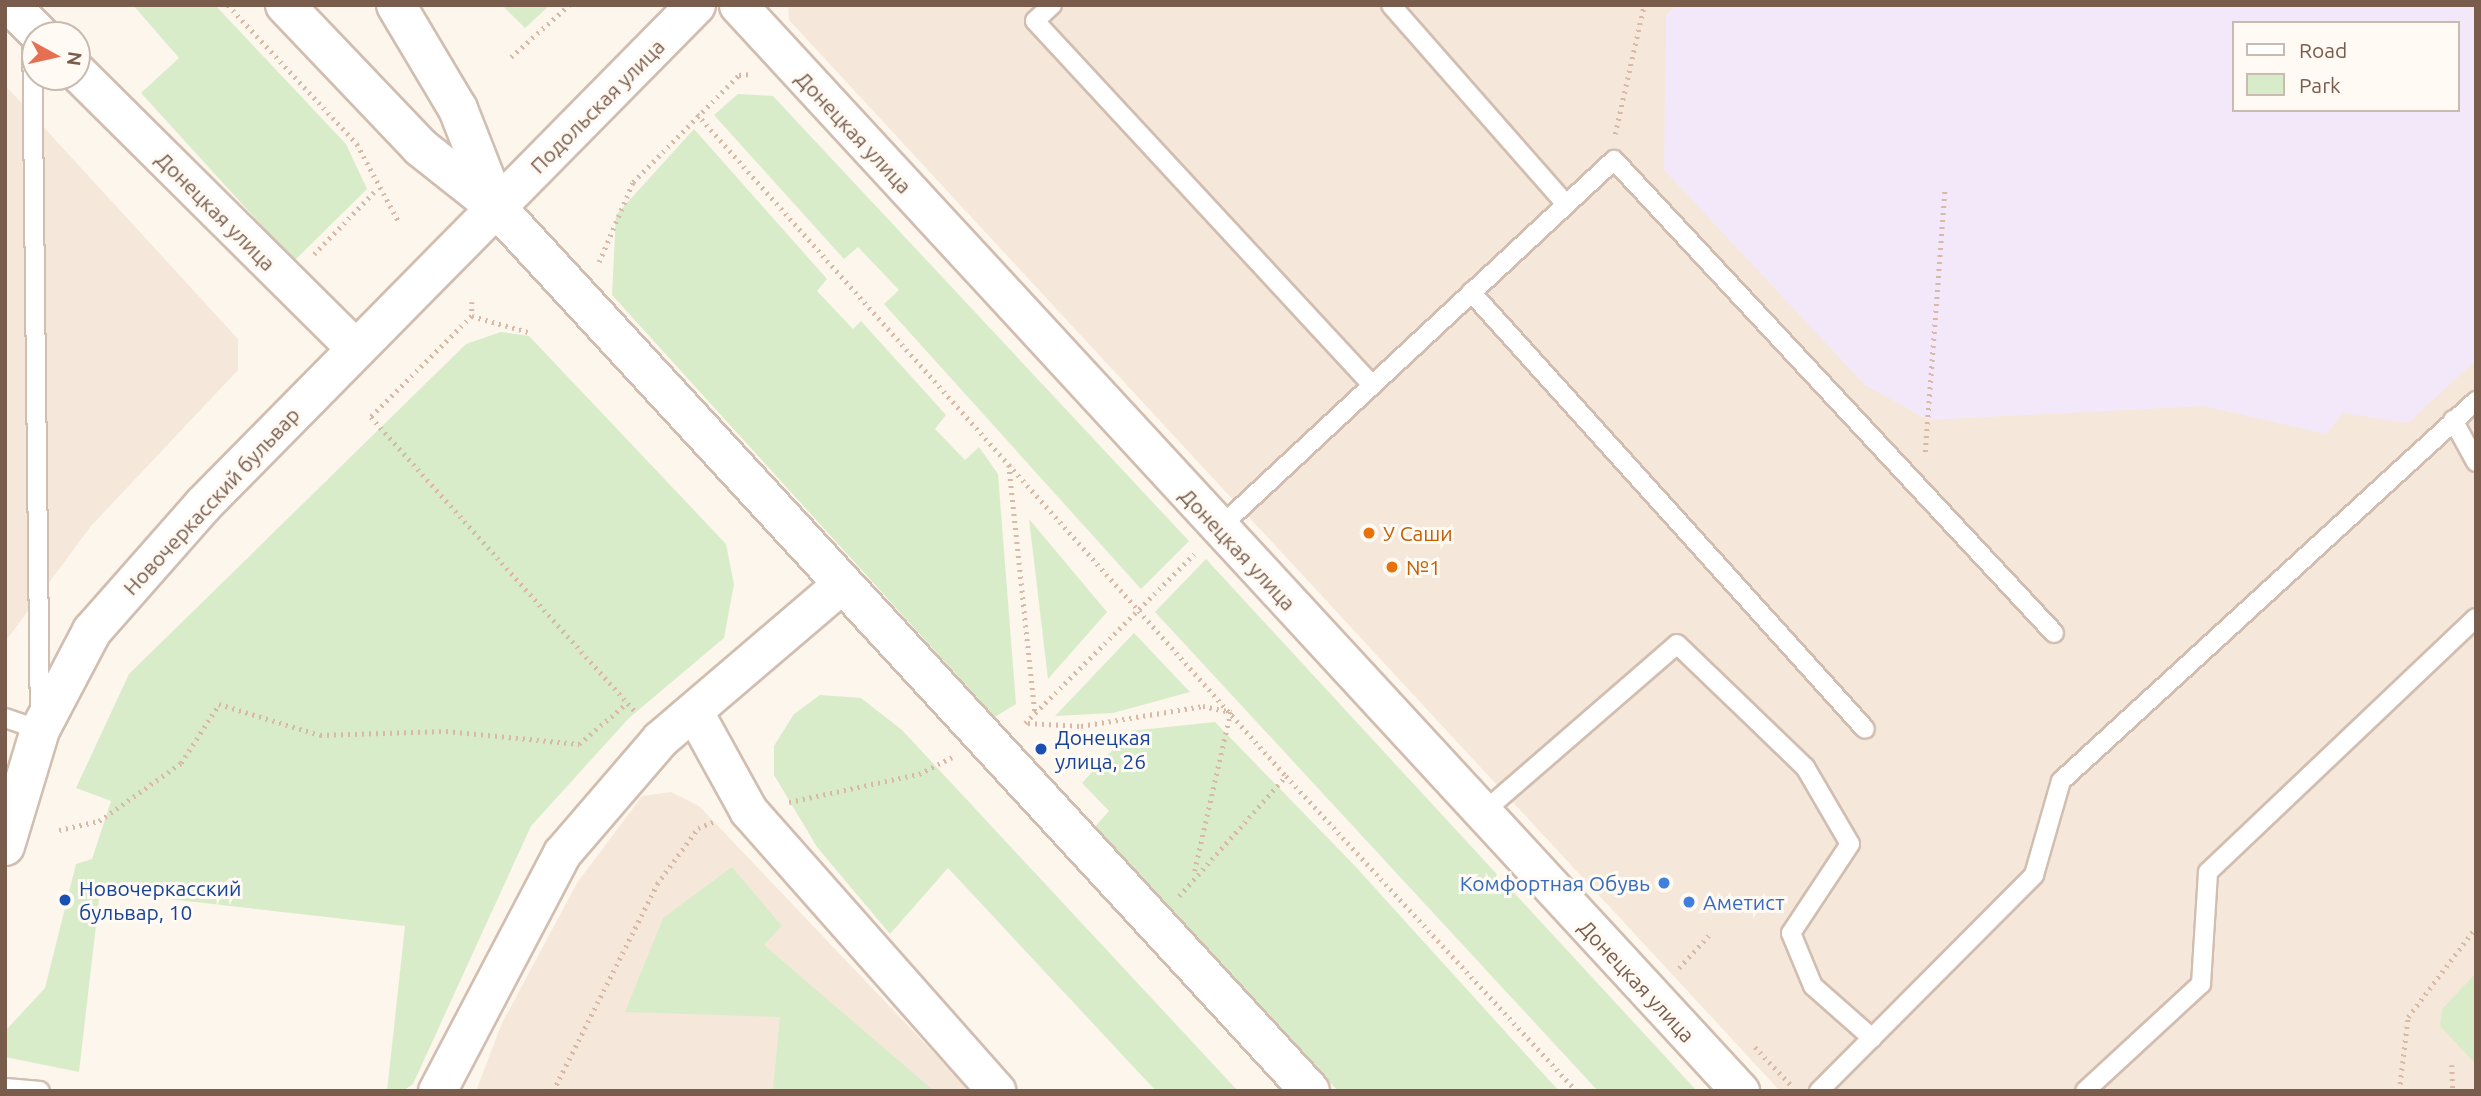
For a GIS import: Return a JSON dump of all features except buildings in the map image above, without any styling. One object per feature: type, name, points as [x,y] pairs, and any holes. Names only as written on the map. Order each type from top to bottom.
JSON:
[{"type":"main road","points":[[285,5],[420,148],[497,208],[840,585],[1310,1091]]},
{"type":"main road","points":[[396,5],[458,110],[497,208]]},
{"type":"main road","name":"Подольская улица","points":[[497,208],[696,5]]},
{"type":"main road","name":"Новочеркасский бульвар","points":[[5,846],[22,724],[92,631],[203,505],[497,208]]},
{"type":"street","name":"Донецкая улица","points":[[738,5],[1481,814],[1740,1091]]},
{"type":"street","name":"Донецкая улица","points":[[91,86],[356,349]]},
{"type":"street","points":[[437,1091],[562,853],[660,738],[694,712],[840,585]]},
{"type":"street","points":[[694,712],[748,810],[997,1091]]},
{"type":"lane","points":[[1052,5],[1035,21],[1372,385]]},
{"type":"lane","points":[[1391,5],[1566,204]]},
{"type":"lane","points":[[22,724],[27,91]]},
{"type":"lane","points":[[1219,528],[1614,160],[2054,633]]},
{"type":"lane","points":[[1471,292],[1864,729]]},
{"type":"lane","points":[[1819,1091],[2034,875],[2061,781],[2476,401]]},
{"type":"lane","points":[[2453,420],[2476,462]]},
{"type":"lane","points":[[2085,1091],[2201,984],[2208,872],[2476,618]]},
{"type":"lane","points":[[1481,814],[1677,644],[1805,767],[1850,844],[1791,933],[1813,986],[1872,1038]]},
{"type":"lane","points":[[10,1089],[40,1091]]},
{"type":"path","points":[[228,5],[357,144],[377,189],[399,222]]},
{"type":"path","points":[[511,57],[569,5]]},
{"type":"path","points":[[1614,160],[1616,117],[1644,5]]},
{"type":"path","points":[[599,265],[604,239],[633,182],[697,114],[739,75],[763,73]]},
{"type":"path","points":[[697,114],[1009,465],[1141,609],[1286,776],[1577,1091]]},
{"type":"path","points":[[287,281],[377,189]]},
{"type":"path","points":[[1922,491],[1945,189]]},
{"type":"path","points":[[472,302],[472,316],[371,417],[660,738]]},
{"type":"path","points":[[472,316],[528,331]]},
{"type":"path","points":[[1009,465],[1035,715]]},
{"type":"path","points":[[1027,723],[1219,528]]},
{"type":"path","points":[[58,830],[99,821],[181,763],[219,704],[320,735],[446,732],[579,744],[627,703]]},
{"type":"path","points":[[554,1091],[657,884],[698,828],[748,810],[919,774],[984,740],[998,728],[1027,723],[1081,726],[1203,706],[1231,712]]},
{"type":"path","points":[[1195,871],[1231,712]]},
{"type":"path","points":[[1158,929],[1195,871],[1286,776]]},
{"type":"path","points":[[2399,1091],[2408,1017],[2476,927]]},
{"type":"path","points":[[1679,968],[1709,935]]},
{"type":"path","points":[[2452,1065],[2454,1091]]},
{"type":"shaded area","points":[[788,5],[2476,5],[2476,1091],[1780,1091],[789,20]]},
{"type":"shaded area","points":[[1677,5],[2476,5],[2476,360],[2408,423],[2343,413],[2326,434],[2204,406],[1928,420],[1865,385],[1664,170],[1666,15]]},
{"type":"shaded area","points":[[5,85],[238,339],[238,370],[91,526],[5,642]]},
{"type":"shaded area","points":[[671,792],[699,806],[970,1091],[476,1091],[502,1023],[577,883],[642,796]]},
{"type":"green space","points":[[133,5],[215,5],[346,144],[367,189],[294,261],[141,93],[179,58]]},
{"type":"green space","points":[[502,5],[550,5],[525,28]]},
{"type":"green space","points":[[738,94],[773,96],[1189,541],[1141,589],[884,304],[899,290],[858,247],[844,259],[714,115]]},
{"type":"green space","points":[[694,129],[827,279],[817,291],[853,329],[861,321],[946,415],[935,429],[965,460],[979,447],[998,474],[1016,704],[995,717],[612,295],[616,215]]},
{"type":"green space","points":[[501,332],[529,336],[726,544],[734,584],[724,638],[629,718],[531,826],[413,1084],[403,1091],[387,1091],[405,926],[100,891],[79,1072],[5,1057],[6,1030],[45,988],[76,864],[92,859],[111,801],[76,788],[129,674],[466,344]]},
{"type":"green space","points":[[1029,519],[1107,612],[1048,679]]},
{"type":"green space","points":[[1206,559],[1697,1091],[1598,1091],[1155,612]]},
{"type":"green space","points":[[1134,633],[1190,692],[1113,713],[1055,716]]},
{"type":"green space","points":[[820,695],[861,698],[902,730],[1238,1091],[1156,1091],[948,868],[890,934],[817,847],[774,775],[774,746],[794,714]]},
{"type":"green space","points":[[1215,722],[1355,866],[1559,1091],[1338,1091],[1093,829],[1109,811],[1082,783],[1130,731]]},
{"type":"green space","points":[[732,867],[782,926],[764,945],[934,1091],[595,1091],[773,1089],[780,1017],[625,1012],[663,918]]},
{"type":"green space","points":[[2476,973],[2476,1064],[2440,1026],[2442,1009]]},
{"type":"place","name":"У Саши","points":[[1369,533]]},
{"type":"place","name":"№1","points":[[1392,567]]},
{"type":"place","name":"Донецкая улица, 26","points":[[1041,749]]},
{"type":"place","name":"Комфортная Обувь","points":[[1664,883]]},
{"type":"place","name":"Новочеркасский бульвар, 10","points":[[65,900]]},
{"type":"place","name":"Аметист","points":[[1689,902]]}]
